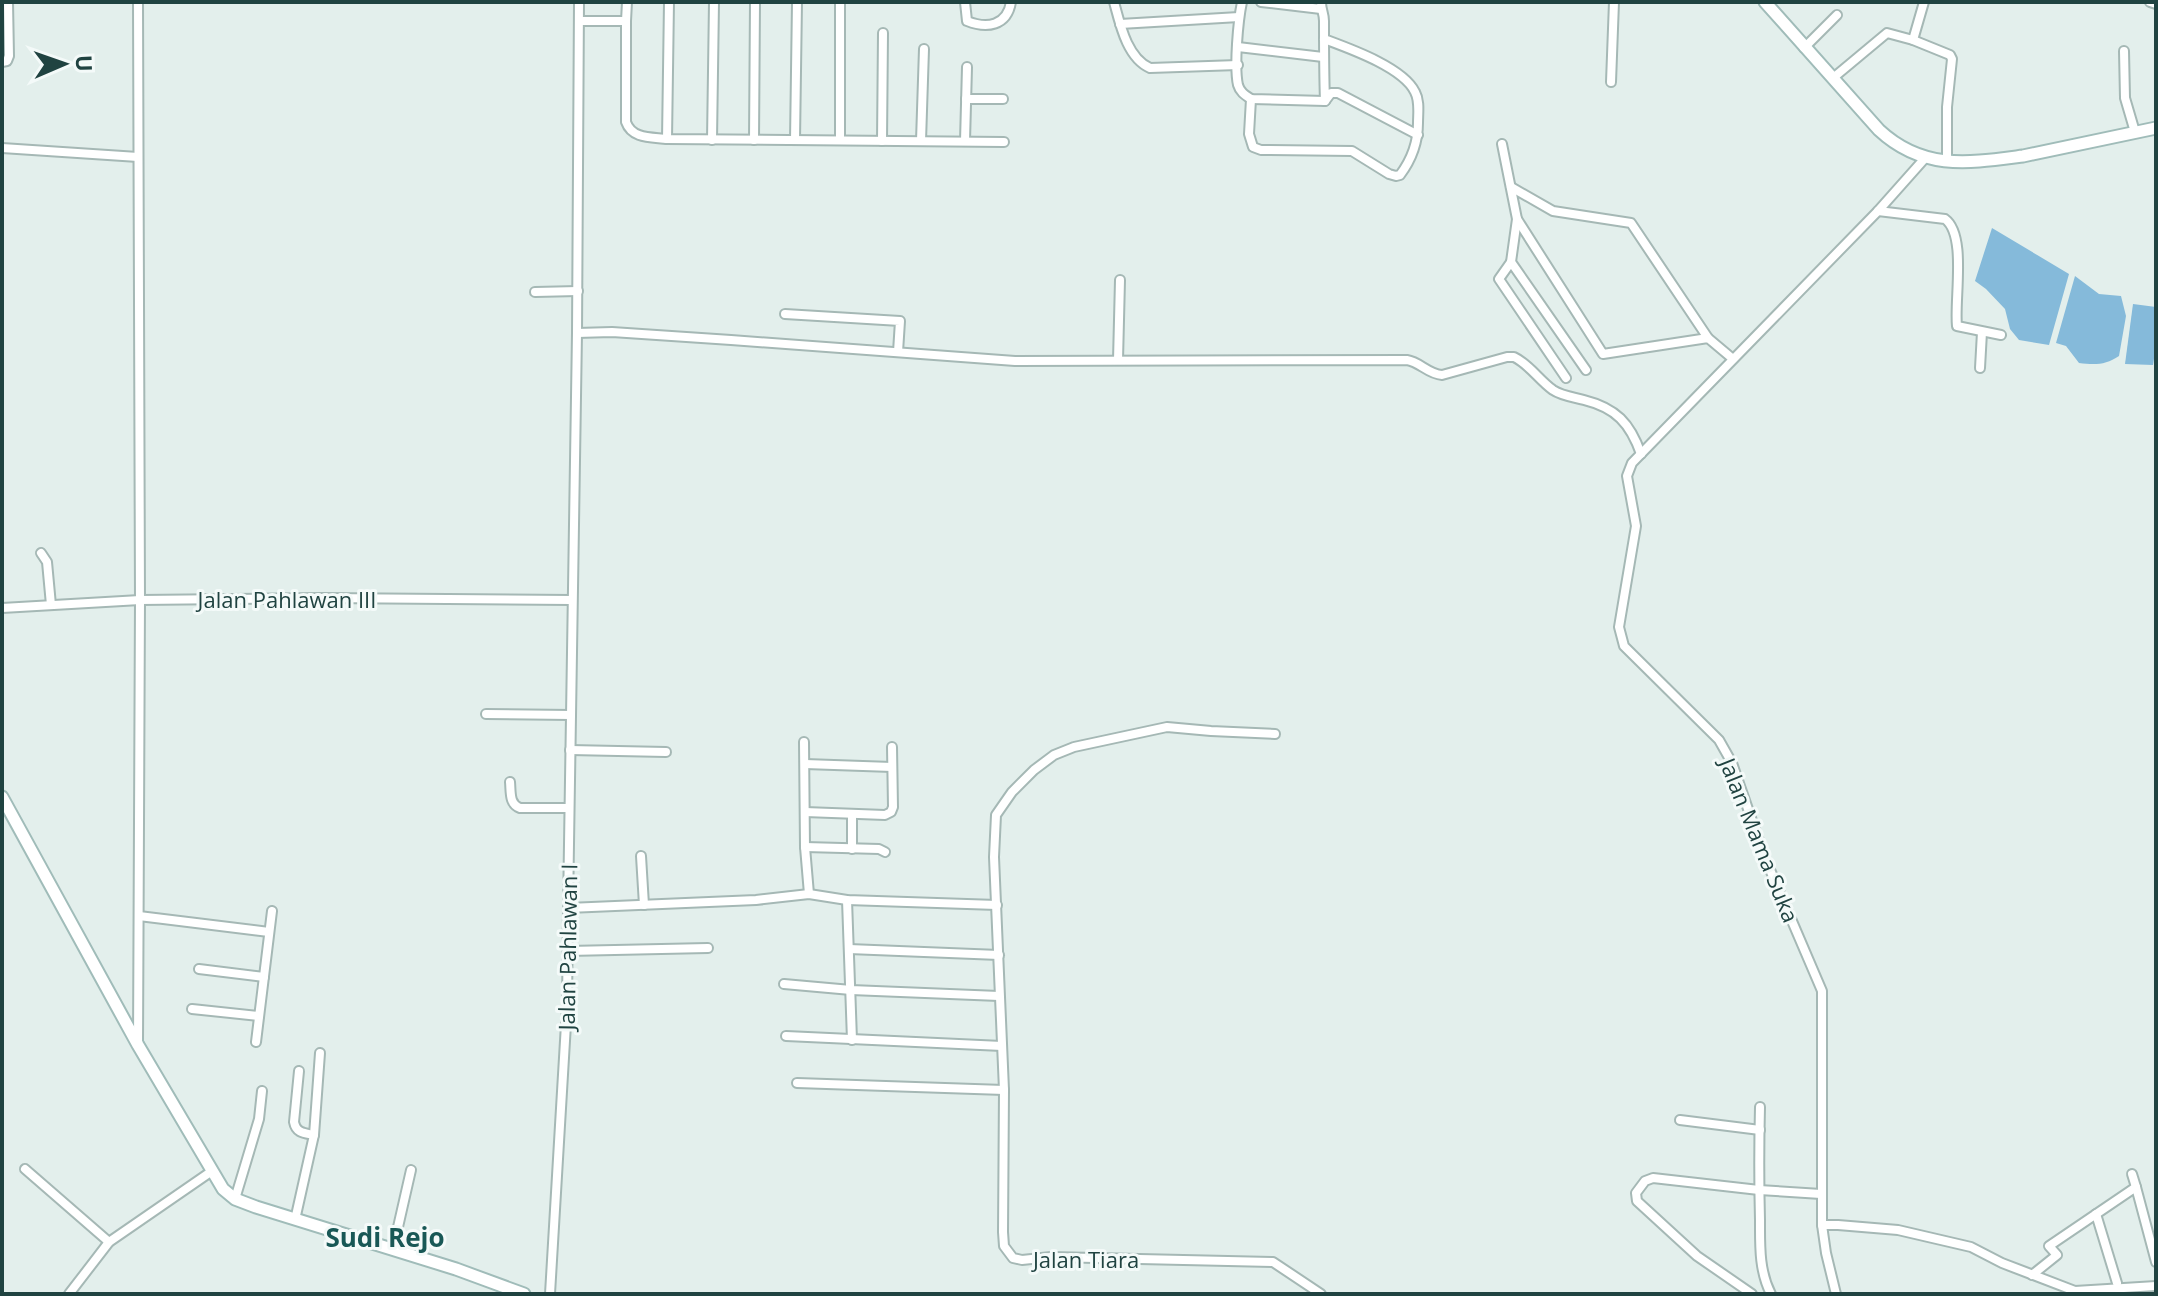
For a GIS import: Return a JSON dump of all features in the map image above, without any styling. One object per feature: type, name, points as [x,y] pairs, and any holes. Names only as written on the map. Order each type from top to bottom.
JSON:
[{"type":"main road","points":[[1765,2],[1879,130],[1894,144],[1916,155],[1947,162],[2023,156],[2156,128]]},
{"type":"main road","points":[[2,797],[138,1045],[223,1189],[235,1199],[295,1220],[456,1269],[524,1294]]},
{"type":"street","points":[[2,62],[7,61],[9,56],[8,2]]},
{"type":"street","points":[[138,2],[138,1045]]},
{"type":"street","name":"Jalan Pahlawan I","points":[[550,1294],[568,951],[579,2]]},
{"type":"street","points":[[627,2],[626,122],[628,130],[635,135],[712,140],[1004,142]]},
{"type":"street","points":[[667,139],[669,2]]},
{"type":"street","points":[[712,140],[714,2]]},
{"type":"street","points":[[754,140],[755,2]]},
{"type":"street","points":[[795,140],[797,2]]},
{"type":"street","points":[[840,2],[840,140]]},
{"type":"street","points":[[965,2],[967,21],[977,25],[995,25],[1005,18],[1011,2]]},
{"type":"street","points":[[1114,2],[1134,55],[1145,67],[1238,65]]},
{"type":"street","points":[[1242,2],[1238,47],[1241,92],[1251,99],[1325,101]]},
{"type":"street","points":[[1261,2],[1321,5],[1325,15],[1325,101]]},
{"type":"street","points":[[1611,82],[1614,2]]},
{"type":"street","points":[[1913,40],[1924,2]]},
{"type":"street","points":[[2150,2],[2156,4]]},
{"type":"street","points":[[1804,48],[1837,15]]},
{"type":"street","points":[[1120,24],[1239,17]]},
{"type":"street","points":[[579,21],[626,21]]},
{"type":"street","points":[[882,141],[883,33]]},
{"type":"street","points":[[1833,78],[1887,33],[1913,40],[1951,57],[1947,162]]},
{"type":"street","points":[[1251,99],[1251,145],[1261,150],[1352,151],[1396,176],[1402,173],[1418,135],[1418,99],[1413,87],[1370,57],[1324,39]]},
{"type":"street","points":[[1238,47],[1323,57]]},
{"type":"street","points":[[921,141],[924,49]]},
{"type":"street","points":[[2124,51],[2125,98],[2135,132]]},
{"type":"street","points":[[965,141],[967,67]]},
{"type":"street","points":[[1325,101],[1331,93],[1338,93],[1418,135]]},
{"type":"street","points":[[966,99],[1003,99]]},
{"type":"street","points":[[1502,144],[1517,219],[1511,262],[1499,279],[1566,378]]},
{"type":"street","points":[[2,148],[138,157]]},
{"type":"street","name":"Jalan Mama Suka","points":[[1836,1294],[1822,1225],[1822,991],[1765,858],[1732,763],[1719,740],[1624,646],[1619,627],[1636,526],[1627,476],[1632,463],[1878,211],[1926,157]]},
{"type":"street","points":[[1511,187],[1553,211],[1631,223],[1708,338],[1733,359]]},
{"type":"street","points":[[1878,211],[1949,221],[1957,246],[1957,326],[2001,335]]},
{"type":"street","points":[[1517,219],[1603,354],[1708,338]]},
{"type":"street","points":[[1511,262],[1586,370]]},
{"type":"street","points":[[1118,360],[1120,280]]},
{"type":"street","points":[[535,292],[578,291]]},
{"type":"street","points":[[785,314],[900,321],[898,352]]},
{"type":"street","points":[[1980,368],[1982,332]]},
{"type":"street","points":[[577,333],[657,335],[1015,361],[1407,360],[1415,361],[1433,374],[1442,375],[1514,357],[1561,394],[1595,402],[1612,410],[1635,436],[1641,454]]},
{"type":"street","points":[[41,553],[47,562],[51,605]]},
{"type":"street","name":"Jalan Pahlawan III","points":[[2,608],[140,600],[572,600]]},
{"type":"street","points":[[486,714],[571,715]]},
{"type":"street","points":[[797,1083],[1004,1090],[994,857],[996,815],[1012,792],[1054,755],[1112,738],[1167,727],[1275,734]]},
{"type":"street","points":[[804,742],[805,847],[809,894]]},
{"type":"street","points":[[805,812],[885,815],[891,812],[892,747]]},
{"type":"street","points":[[570,750],[666,752]]},
{"type":"street","points":[[805,764],[892,767]]},
{"type":"street","points":[[510,782],[512,802],[516,806],[569,808]]},
{"type":"street","points":[[852,814],[852,849]]},
{"type":"street","points":[[805,847],[879,849],[885,852]]},
{"type":"street","points":[[641,856],[644,905]]},
{"type":"street","points":[[568,908],[756,900],[809,894],[847,900],[997,905]]},
{"type":"street","points":[[847,900],[852,1040]]},
{"type":"street","points":[[256,1042],[272,911]]},
{"type":"street","points":[[139,916],[269,932]]},
{"type":"street","points":[[568,951],[708,948]]},
{"type":"street","points":[[849,949],[999,955]]},
{"type":"street","points":[[199,969],[264,977]]},
{"type":"street","points":[[784,984],[999,996]]},
{"type":"street","points":[[192,1009],[259,1016]]},
{"type":"street","points":[[786,1036],[1002,1046]]},
{"type":"street","points":[[295,1220],[314,1135],[320,1053]]},
{"type":"street","points":[[299,1071],[295,1128],[314,1135]]},
{"type":"street","name":"Jalan Tiara","points":[[1004,1090],[1003,1232],[1004,1246],[1013,1258],[1273,1262],[1321,1294]]},
{"type":"street","points":[[235,1199],[259,1119],[262,1091]]},
{"type":"street","points":[[1760,1107],[1759,1190],[1763,1272],[1771,1294]]},
{"type":"street","points":[[1680,1120],[1760,1130]]},
{"type":"street","points":[[25,1169],[109,1242]]},
{"type":"street","points":[[393,1249],[411,1170]]},
{"type":"street","points":[[69,1294],[109,1242],[212,1171]]},
{"type":"street","points":[[2132,1174],[2156,1262]]},
{"type":"street","points":[[1752,1294],[1697,1256],[1637,1201],[1636,1197],[1645,1181],[1653,1178],[1821,1194]]},
{"type":"street","points":[[2032,1275],[2057,1255],[2049,1246],[2136,1187]]},
{"type":"street","points":[[2096,1214],[2117,1283]]},
{"type":"street","points":[[1822,1225],[1898,1230],[1971,1247],[2002,1263],[2075,1291],[2156,1286]]},
{"type":"water","points":[[1992,228],[2069,274],[2049,345],[2019,340],[2010,329],[2005,309],[1975,281]]},
{"type":"water","points":[[2075,276],[2099,294],[2121,296],[2126,316],[2119,356],[2110,361],[2079,363],[2066,346],[2056,343]]},
{"type":"water","points":[[2133,304],[2156,307],[2153,365],[2125,364]]},
{"type":"district","name":"Sudi Rejo","points":[[385,1237]]}]
